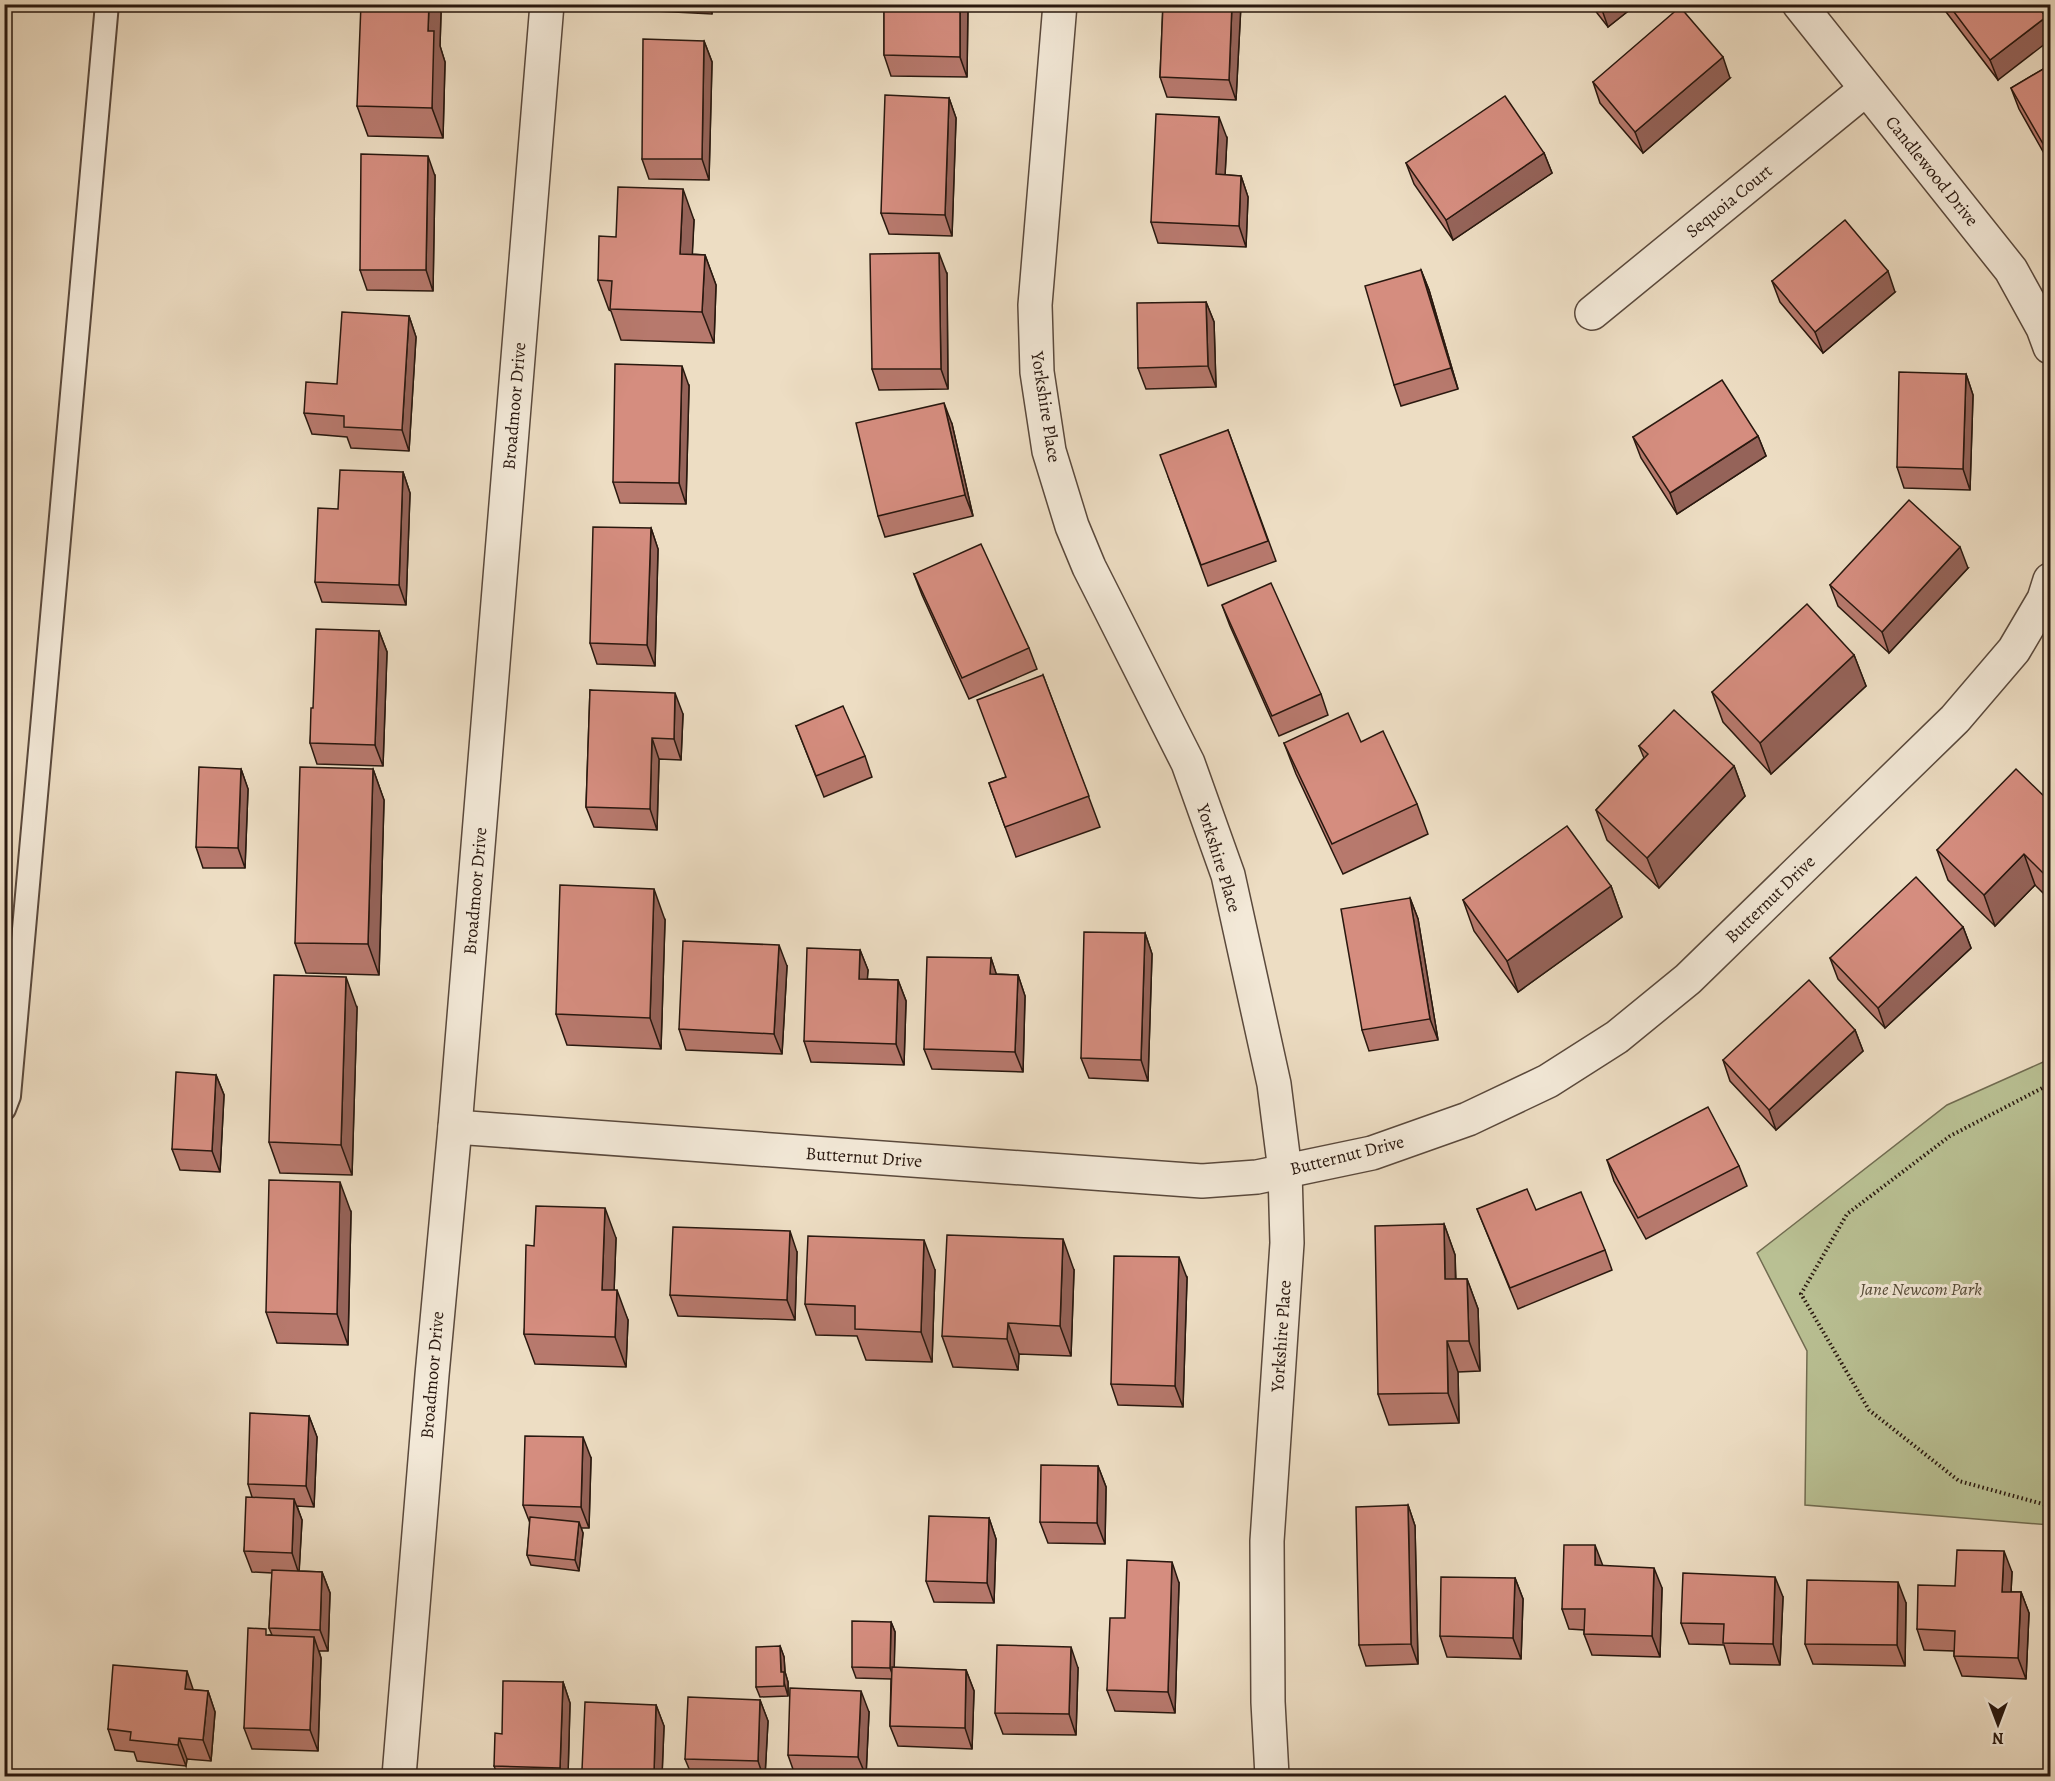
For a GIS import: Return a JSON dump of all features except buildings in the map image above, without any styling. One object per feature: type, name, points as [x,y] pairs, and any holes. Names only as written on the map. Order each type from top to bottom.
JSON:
[{"type":"street","name":"Broadmoor Drive","points":[[399,1776],[455,1128],[547,4]]},
{"type":"street","name":"Yorkshire Place","points":[[1060,4],[1035,305],[1037,372],[1049,451],[1076,537],[1188,763],[1228,875],[1274,1084],[1285,1172],[1287,1243],[1267,1541],[1268,1702],[1272,1776]]},
{"type":"street","name":"Candlewood Drive","points":[[1799,4],[2011,270],[2043,328],[2050,347]]},
{"type":"street","name":"Sequoia Court","points":[[1592,314],[1866,89]]},
{"type":"street","name":"Butternut Drive","points":[[455,1128],[1202,1181],[1257,1177],[1372,1153],[1468,1119],[1548,1081],[1617,1037],[1688,979],[1955,719],[2014,650],[2044,599],[2050,580]]},
{"type":"lane","points":[[4,1109],[10,1086],[107,4]]},
{"type":"path","points":[[2050,1084],[1950,1136],[1847,1214],[1801,1294],[1869,1410],[1959,1480],[2050,1506]]},
{"type":"green space","name":"Jane Newcom Park","points":[[2050,1059],[2050,1525],[1805,1505],[1807,1351],[1757,1253],[1947,1105]]}]
